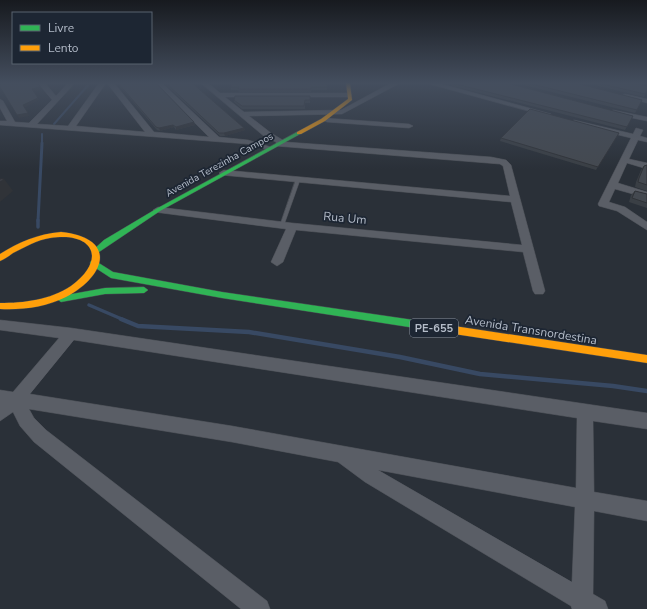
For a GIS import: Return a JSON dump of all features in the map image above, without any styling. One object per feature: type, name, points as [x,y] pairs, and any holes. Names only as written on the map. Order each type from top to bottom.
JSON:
[{"type":"main road","name":"Avenida Terezinha Campos","points":[[146,217],[323,120],[333,113]]},
{"type":"main road","points":[[87,240],[101,238],[146,217]]},
{"type":"main road","points":[[46,302],[74,287],[85,277],[94,263],[96,251],[107,242],[146,217]]},
{"type":"main road","points":[[0,248],[47,237],[65,235],[87,240],[96,251]]},
{"type":"main road","points":[[0,258],[29,242]]},
{"type":"main road","name":"Avenida Transnordestina","points":[[94,263],[111,275],[140,279],[222,295],[647,359]]},
{"type":"main road","name":"Avenida Transnordestina","points":[[13,307],[120,290],[222,295]]},
{"type":"main road","points":[[0,306],[13,307]]},
{"type":"main road","points":[[0,310],[13,307]]},
{"type":"street","points":[[5,111],[12,124]]},
{"type":"street","points":[[31,125],[45,111]]},
{"type":"street","points":[[70,129],[83,111]]},
{"type":"street","points":[[133,111],[152,135]]},
{"type":"street","points":[[187,111],[217,140]]},
{"type":"street","points":[[239,111],[280,143],[498,161],[507,165],[514,199],[529,249],[539,291]]},
{"type":"street","points":[[242,114],[333,113],[343,111]]},
{"type":"street","points":[[535,111],[552,116]]},
{"type":"street","points":[[618,111],[646,117],[603,204],[621,209],[647,227]]},
{"type":"street","points":[[323,120],[409,126]]},
{"type":"street","points":[[567,120],[647,140]]},
{"type":"street","points":[[0,123],[248,142],[270,148]]},
{"type":"street","points":[[248,142],[268,134]]},
{"type":"street","points":[[624,160],[647,166]]},
{"type":"street","points":[[224,173],[514,199]]},
{"type":"street","points":[[613,185],[647,195]]},
{"type":"street","name":"Rua Um","points":[[158,210],[287,225],[529,249]]},
{"type":"street","points":[[277,262],[287,225]]},
{"type":"street","points":[[0,325],[70,334],[647,421]]},
{"type":"street","points":[[0,413],[70,334]]},
{"type":"street","points":[[12,399],[232,434],[647,511]]},
{"type":"street","points":[[12,399],[24,419],[40,436],[259,609]]},
{"type":"street","points":[[585,412],[587,606]]},
{"type":"street","points":[[342,455],[370,476],[587,606]]},
{"type":"lane","points":[[287,225],[298,180]]},
{"type":"building","points":[[15,111],[27,111],[28,113],[17,115]]},
{"type":"building","points":[[143,111],[184,111],[194,122],[176,127],[173,125],[159,128],[156,127]]},
{"type":"building","points":[[196,111],[225,111],[244,128],[219,133]]},
{"type":"building","points":[[528,111],[539,111],[619,133],[598,167],[501,138]]},
{"type":"building","points":[[565,111],[616,111],[633,116],[627,127]]},
{"type":"building","points":[[647,165],[647,185],[638,182],[644,166]]},
{"type":"building","points":[[635,191],[647,194],[647,203],[632,198]]},
{"type":"waterway","points":[[54,124],[65,111]]},
{"type":"waterway","points":[[42,134],[42,143]]},
{"type":"waterway","points":[[38,221],[42,143]]},
{"type":"waterway","points":[[38,221],[38,227]]},
{"type":"waterway","points":[[89,305],[124,320]]},
{"type":"waterway","points":[[121,319],[138,326],[249,332],[400,357],[480,374],[613,386],[647,391]]},
{"type":"traffic: fast","points":[[96,251],[107,242],[158,210],[299,133]]},
{"type":"traffic: fast","points":[[94,263],[111,275],[222,295],[441,328]]},
{"type":"traffic: fast","points":[[61,299],[105,291],[144,290]]},
{"type":"traffic: slow","points":[[299,133],[323,120],[334,111]]},
{"type":"traffic: slow","points":[[0,258],[29,242],[40,238],[61,235],[83,239],[91,244],[96,251],[95,261],[91,271],[83,281],[73,289],[50,300],[25,305],[0,306]]},
{"type":"traffic: slow","points":[[441,328],[647,359]]}]
